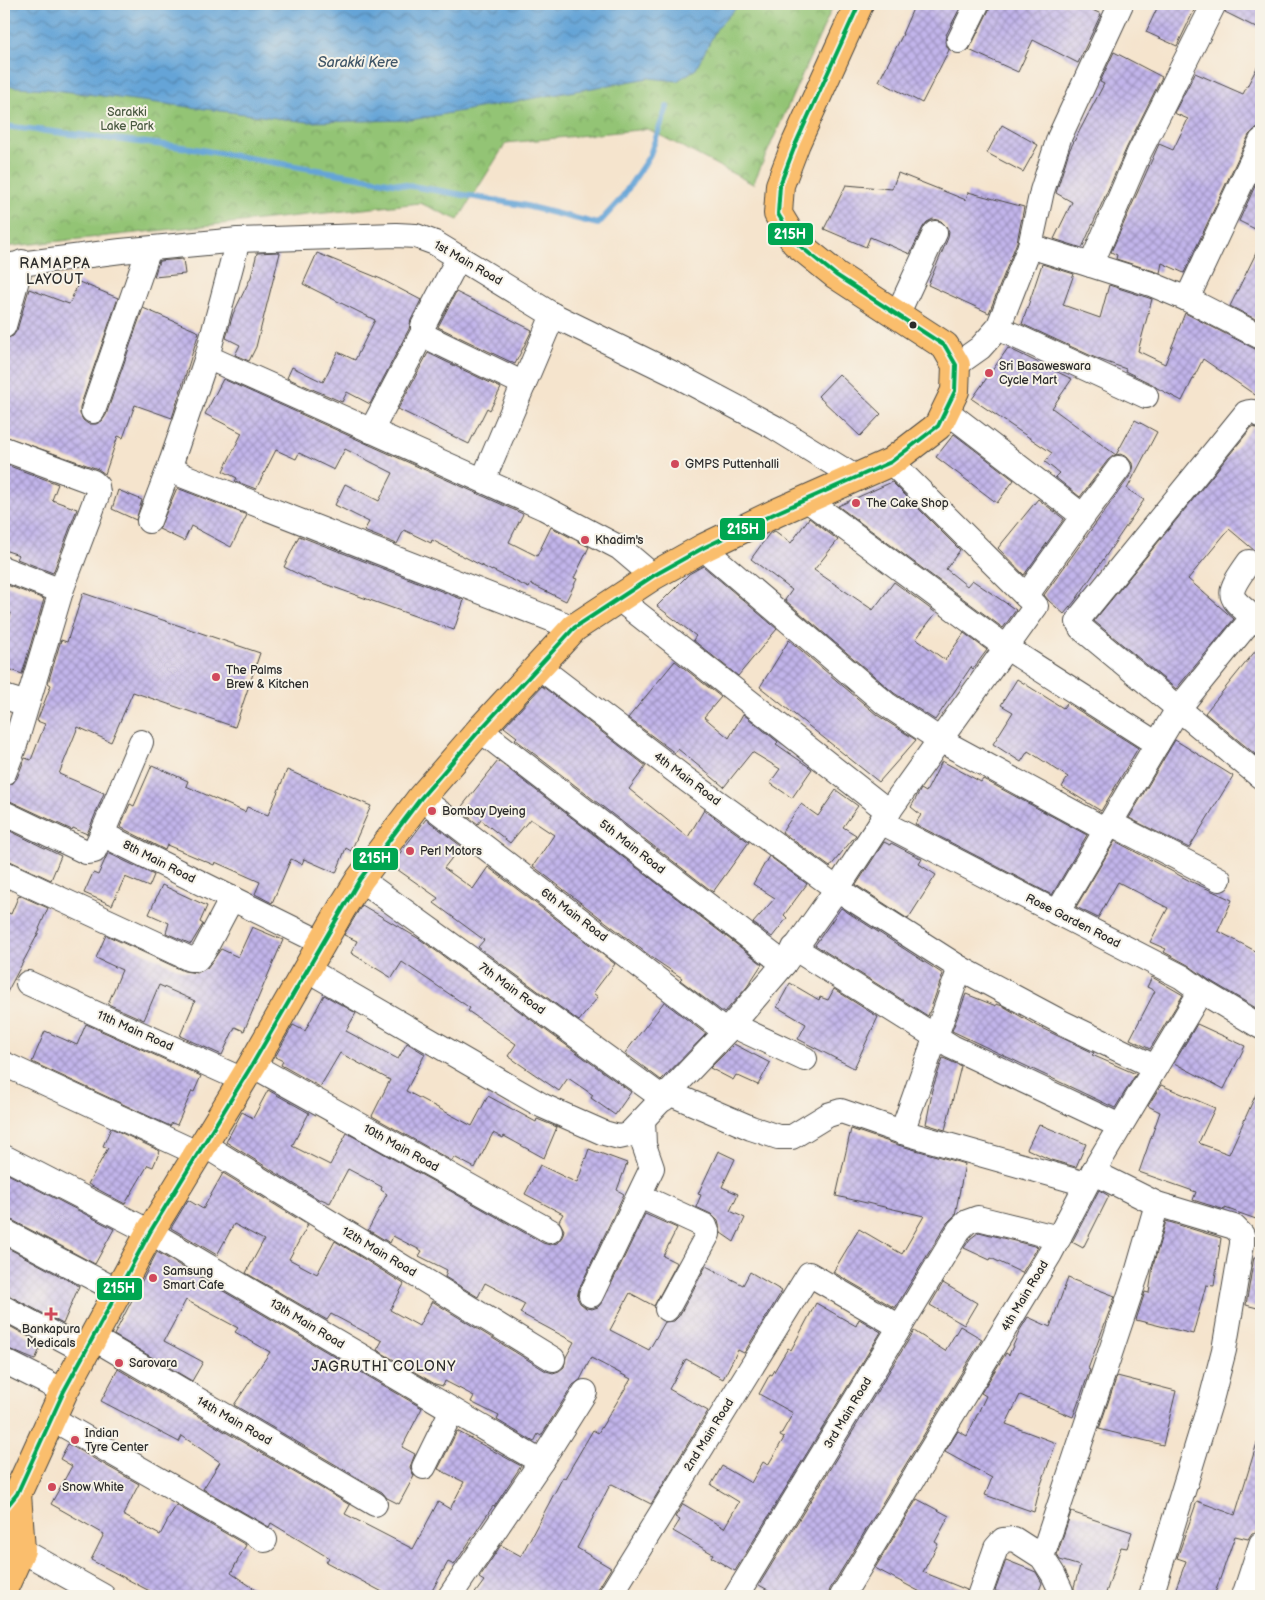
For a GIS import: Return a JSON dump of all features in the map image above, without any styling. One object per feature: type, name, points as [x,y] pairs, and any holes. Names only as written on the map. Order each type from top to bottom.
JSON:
[{"type":"main road","points":[[4,1588],[12,1546],[11,1502],[64,1391],[150,1232],[247,1073],[360,879],[421,798],[480,730],[574,628],[653,576],[703,548],[854,477],[891,462],[938,426],[955,391],[956,365],[946,346],[836,275],[796,242],[778,214],[780,185],[796,142],[859,4]]},
{"type":"street","points":[[959,41],[977,4]]},
{"type":"street","points":[[956,365],[980,348],[998,328],[1030,246],[1042,191],[1059,138],[1121,4]]},
{"type":"street","points":[[1091,265],[1139,153],[1214,4]]},
{"type":"street","points":[[1187,299],[1261,141]]},
{"type":"street","points":[[897,314],[935,233]]},
{"type":"street","name":"1st Main Road","points":[[13,264],[238,240],[416,236],[436,243],[553,315],[674,374],[774,427],[854,477]]},
{"type":"street","points":[[149,521],[207,357],[238,240]]},
{"type":"street","points":[[1030,246],[1150,284],[1187,299],[1261,336]]},
{"type":"street","points":[[93,411],[149,249]]},
{"type":"street","points":[[371,430],[423,332],[423,326],[459,257]]},
{"type":"street","points":[[4,326],[13,264]]},
{"type":"street","points":[[483,480],[553,315]]},
{"type":"street","points":[[998,328],[1146,396]]},
{"type":"street","points":[[423,332],[427,338],[524,384]]},
{"type":"street","points":[[207,357],[544,508],[620,548],[653,576]]},
{"type":"street","points":[[945,410],[1083,516]]},
{"type":"street","points":[[1261,416],[1256,412],[1250,411],[1246,413],[1080,616],[1078,622],[1081,628],[1261,777]]},
{"type":"street","points":[[4,449],[93,482],[97,486],[98,493],[62,591],[15,745],[4,773]]},
{"type":"street","points":[[308,970],[543,1106],[604,1134],[619,1137],[628,1135],[729,1029],[789,956],[885,817],[1036,606],[891,462]]},
{"type":"street","points":[[171,463],[174,470],[184,476],[574,628]]},
{"type":"street","points":[[1026,596],[1119,468]]},
{"type":"street","points":[[806,499],[1007,648],[1158,744]]},
{"type":"street","points":[[703,548],[886,704],[940,740],[1108,827],[1219,879]]},
{"type":"street","points":[[1057,913],[1178,709],[1257,620],[1233,599],[1231,591],[1234,583],[1249,562]]},
{"type":"street","points":[[4,569],[62,591]]},
{"type":"street","name":"Rose Garden Road","points":[[619,599],[885,817],[1057,913],[1182,977],[1201,991],[1261,1027]]},
{"type":"street","name":"4th Main Road","points":[[538,667],[687,780],[837,889],[960,968],[1062,1022],[1155,1067]]},
{"type":"street","points":[[4,696],[27,704]]},
{"type":"street","name":"5th Main Road","points":[[480,730],[789,956],[952,1047],[1120,1126]]},
{"type":"street","points":[[4,813],[86,852],[94,851],[141,742]]},
{"type":"street","name":"6th Main Road","points":[[421,798],[729,1029],[805,1059]]},
{"type":"street","name":"8th Main Road","points":[[102,834],[322,943]]},
{"type":"street","points":[[4,873],[190,959],[197,959],[204,951],[232,898]]},
{"type":"street","name":"7th Main Road","points":[[360,879],[666,1096],[778,1137],[792,1137],[828,1115],[841,1111],[902,1132],[1090,1178],[1157,1204],[1234,1227],[1252,1236]]},
{"type":"street","points":[[902,1132],[960,968]]},
{"type":"street","name":"11th Main Road","points":[[28,983],[247,1073]]},
{"type":"street","name":"4th Main Road","points":[[842,1596],[1045,1262],[1090,1178],[1201,991]]},
{"type":"street","name":"12th Main Road","points":[[4,1064],[201,1150],[554,1358]]},
{"type":"street","name":"10th Main Road","points":[[247,1073],[550,1231]]},
{"type":"street","points":[[591,1295],[652,1168],[644,1145],[643,1120]]},
{"type":"street","name":"13th Main Road","points":[[4,1157],[150,1232],[540,1462]]},
{"type":"street","points":[[640,1196],[705,1226],[708,1234],[666,1309]]},
{"type":"street","points":[[1042,1557],[1138,1273],[1157,1204]]},
{"type":"street","name":"3rd Main Road","points":[[736,1596],[959,1230],[967,1222],[978,1218],[1059,1238]]},
{"type":"street","points":[[4,1231],[118,1291]]},
{"type":"street","points":[[1150,1596],[1211,1400],[1224,1350],[1242,1244],[1252,1236]]},
{"type":"street","name":"2nd Main Road","points":[[610,1596],[809,1274],[900,1327]]},
{"type":"street","name":"14th Main Road","points":[[4,1308],[89,1344],[376,1504]]},
{"type":"street","points":[[4,1361],[64,1391]]},
{"type":"street","points":[[450,1596],[585,1392]]},
{"type":"street","points":[[424,1467],[452,1410]]},
{"type":"street","points":[[51,1418],[265,1540]]},
{"type":"street","points":[[979,1596],[996,1548],[1003,1540],[1014,1539],[1042,1557],[1061,1591],[1060,1596]]},
{"type":"street","points":[[1244,1596],[1261,1544]]},
{"type":"street","points":[[12,1546],[104,1596]]},
{"type":"green space","name":"Sarakki Lake Park","points":[[4,4],[834,4],[753,184],[648,129],[506,143],[458,220],[420,203],[4,247]]},
{"type":"water","name":"Sarakki Kere","points":[[4,4],[740,4],[717,28],[696,69],[677,81],[649,78],[411,120],[308,122],[47,89],[4,86]]},
{"type":"building","points":[[915,4],[955,4],[961,6],[946,35],[945,42],[949,50],[922,103],[879,81],[903,34]]},
{"type":"building","points":[[992,4],[1080,4],[1101,14],[1078,63],[1033,40],[1018,72],[969,50]]},
{"type":"building","points":[[1159,4],[1197,4],[1177,46],[1146,32]]},
{"type":"building","points":[[1228,4],[1261,4],[1261,30],[1225,12]]},
{"type":"building","points":[[1114,52],[1162,77],[1127,147],[1082,248],[1054,239],[1072,202],[1056,193],[1069,151],[1104,84],[1100,82]]},
{"type":"building","points":[[1261,60],[1261,127],[1249,135],[1184,273],[1162,263],[1160,273],[1116,259],[1117,255],[1111,252],[1159,144],[1173,150],[1188,119],[1174,113],[1195,73],[1243,94]]},
{"type":"building","points":[[1002,125],[1038,145],[1023,172],[987,153]]},
{"type":"building","points":[[898,173],[966,200],[968,192],[1024,207],[1017,242],[989,313],[928,285],[948,238],[949,231],[941,221],[933,219],[927,222],[910,254],[870,237],[866,247],[824,229],[846,185],[892,189]]},
{"type":"building","points":[[1261,173],[1261,232],[1239,221]]},
{"type":"building","points":[[1261,243],[1261,322],[1230,306]]},
{"type":"building","points":[[257,253],[280,253],[256,347],[249,361],[235,355],[240,345],[226,338],[233,314],[251,277]]},
{"type":"building","points":[[317,253],[381,279],[421,300],[411,320],[409,329],[370,404],[347,392],[342,402],[287,378],[292,367],[323,382],[338,352],[355,360],[375,320],[303,284]]},
{"type":"building","points":[[183,259],[185,274],[154,277],[159,261]]},
{"type":"building","points":[[1042,264],[1074,274],[1063,305],[1100,318],[1109,285],[1152,299],[1138,351],[1165,364],[1185,313],[1261,351],[1261,399],[1203,359],[1182,401],[1125,371],[1126,369],[1098,359],[1022,324]]},
{"type":"building","points":[[79,282],[118,298],[80,407],[80,414],[88,424],[96,424],[102,421],[106,415],[143,308],[199,332],[172,418],[135,405],[123,438],[118,436],[105,474],[98,469],[4,436],[4,339],[13,336],[17,330],[29,289],[69,304]]},
{"type":"building","points":[[456,292],[532,330],[515,364],[438,327]]},
{"type":"building","points":[[1008,348],[1072,379],[1052,408],[1116,455],[1135,420],[1157,432],[1127,489],[1144,500],[1075,601],[1064,614],[1044,595],[1130,476],[1133,470],[1132,463],[1127,457],[1120,454],[1113,456],[1080,497],[1055,477],[1059,473],[1045,462],[1052,453],[972,399]]},
{"type":"building","points":[[428,353],[501,388],[490,410],[487,408],[469,444],[398,409]]},
{"type":"building","points":[[839,374],[881,414],[860,436],[818,396]]},
{"type":"building","points":[[223,379],[523,514],[509,542],[537,556],[551,527],[589,547],[574,578],[577,579],[566,601],[531,584],[529,588],[432,540],[431,543],[404,530],[397,544],[364,531],[369,522],[335,505],[345,484],[379,501],[393,473],[345,449],[334,470],[299,453],[296,459],[276,450],[256,489],[235,481],[237,478],[223,471],[242,433],[205,414]]},
{"type":"building","points":[[1252,427],[1261,429],[1261,556],[1229,529],[1188,579],[1234,619],[1176,689],[1094,621]]},
{"type":"building","points":[[954,434],[1014,480],[997,503],[936,457]]},
{"type":"building","points":[[4,464],[58,484],[52,500],[77,509],[53,573],[17,559],[19,555],[4,550]]},
{"type":"building","points":[[892,482],[960,550],[946,569],[967,586],[972,580],[1016,610],[1003,628],[838,506]]},
{"type":"building","points":[[177,488],[247,515],[231,547],[191,526],[184,541],[159,529]]},
{"type":"building","points":[[118,490],[142,500],[136,520],[112,509]]},
{"type":"building","points":[[1038,499],[1064,519],[1024,575],[998,548]]},
{"type":"building","points":[[809,518],[838,540],[814,570],[873,610],[894,582],[936,613],[916,639],[945,660],[964,633],[987,650],[973,669],[971,667],[935,720],[894,693],[785,600],[792,590],[751,559],[769,534],[775,531],[791,543]]},
{"type":"building","points":[[299,536],[464,600],[454,630],[308,579],[284,567]]},
{"type":"building","points":[[703,566],[777,629],[738,676],[693,640],[696,636],[657,606],[689,574]]},
{"type":"building","points":[[7,585],[44,599],[22,674],[4,667],[4,634],[11,613],[4,611],[4,595]]},
{"type":"building","points":[[83,593],[260,653],[235,727],[133,692],[111,742],[78,727],[59,774],[104,793],[87,834],[73,828],[72,830],[4,799],[4,786],[13,783],[17,778],[25,758],[31,760],[45,724],[37,721],[51,685],[48,683],[61,640],[67,642]]},
{"type":"building","points":[[789,640],[877,715],[916,740],[879,782],[760,687]]},
{"type":"building","points":[[1261,644],[1261,759],[1205,713]]},
{"type":"building","points":[[675,661],[721,697],[704,717],[729,738],[743,714],[778,742],[776,744],[812,769],[792,798],[770,783],[780,769],[752,752],[724,787],[678,749],[675,753],[628,718]]},
{"type":"building","points":[[1017,679],[1063,708],[1067,703],[1138,748],[1101,811],[1062,787],[1068,777],[1028,751],[1021,762],[993,744],[1013,712],[1001,705]]},
{"type":"building","points":[[542,686],[646,766],[629,789],[688,837],[704,810],[749,842],[713,892],[515,739],[517,737],[504,727]]},
{"type":"building","points":[[1175,740],[1233,776],[1189,848],[1129,818]]},
{"type":"building","points":[[498,761],[762,964],[747,987],[724,1013],[680,980],[682,978],[654,959],[533,866],[554,835],[530,819],[510,843],[481,820],[478,824],[459,810]]},
{"type":"building","points":[[942,761],[981,782],[983,779],[1087,835],[1052,895],[915,824],[921,815],[911,807],[921,789],[926,792]]},
{"type":"building","points":[[152,765],[188,781],[186,786],[245,812],[247,807],[268,815],[287,770],[371,806],[351,851],[346,848],[336,873],[304,859],[302,864],[291,859],[272,903],[255,894],[260,882],[215,862],[214,865],[167,845],[165,850],[120,827],[130,804],[134,806]]},
{"type":"building","points":[[836,790],[858,806],[843,827],[856,835],[830,867],[782,832],[801,804],[818,816]]},
{"type":"building","points":[[426,819],[461,846],[444,868],[473,889],[488,867],[615,964],[593,993],[598,997],[579,1021],[478,947],[484,940],[434,903],[438,898],[391,865]]},
{"type":"building","points":[[4,828],[61,856],[51,880],[4,859]]},
{"type":"building","points":[[1115,841],[1190,881],[1232,900],[1218,931],[1261,954],[1261,1011],[1164,952],[1166,949],[1150,942],[1168,908],[1118,882],[1098,918],[1076,907]]},
{"type":"building","points":[[884,842],[890,845],[891,843],[922,859],[919,864],[936,875],[908,919],[856,885]]},
{"type":"building","points":[[108,853],[154,875],[149,887],[125,877],[112,905],[84,893],[93,873],[98,875]]},
{"type":"building","points":[[769,856],[807,884],[784,915],[787,918],[772,937],[753,923],[775,898],[753,884]]},
{"type":"building","points":[[162,885],[207,906],[200,922],[203,924],[191,944],[166,933],[169,923],[149,914]]},
{"type":"building","points":[[19,895],[48,908],[40,930],[4,998],[4,911],[11,914]]},
{"type":"building","points":[[362,905],[421,940],[631,1092],[615,1115],[591,1098],[593,1095],[568,1078],[559,1091],[508,1056],[516,1044],[468,1011],[470,1008],[402,962],[392,978],[351,953],[357,941],[344,935]]},
{"type":"building","points":[[841,908],[943,974],[928,1016],[815,945]]},
{"type":"building","points":[[252,927],[283,940],[244,1031],[235,1027],[222,1055],[180,1036],[195,1001],[159,985],[144,1020],[108,1004],[122,970],[96,958],[106,935],[184,971],[197,973],[207,968],[221,949],[238,957]]},
{"type":"building","points":[[1152,977],[1183,995],[1150,1049],[1130,1039],[1155,991],[1147,987]]},
{"type":"building","points":[[790,983],[819,1000],[820,997],[828,1000],[834,989],[878,1017],[854,1068],[798,1039],[806,1024],[777,1007]]},
{"type":"building","points":[[966,994],[996,1006],[996,1004],[1003,1006],[1037,1026],[1094,1053],[1092,1055],[1136,1074],[1115,1108],[952,1031]]},
{"type":"building","points":[[324,995],[356,1013],[346,1031],[398,1059],[407,1043],[425,1054],[406,1091],[472,1126],[488,1096],[536,1122],[537,1119],[557,1127],[544,1158],[504,1136],[503,1138],[493,1133],[475,1168],[454,1157],[452,1161],[372,1116],[390,1080],[340,1053],[320,1087],[281,1065],[283,1061],[275,1057],[293,1025],[305,1031]]},
{"type":"building","points":[[664,1002],[706,1034],[661,1080],[625,1053]]},
{"type":"building","points":[[86,1024],[201,1076],[177,1125],[172,1123],[170,1126],[32,1062],[45,1031],[77,1045]]},
{"type":"building","points":[[1197,1024],[1245,1046],[1224,1089],[1174,1063]]},
{"type":"building","points":[[734,1044],[770,1063],[758,1085],[736,1075],[733,1080],[710,1068]]},
{"type":"building","points":[[943,1058],[961,1066],[945,1130],[926,1124],[931,1093]]},
{"type":"building","points":[[1261,1083],[1261,1205],[1256,1219],[1225,1208],[1225,1210],[1193,1200],[1196,1192],[1139,1172],[1160,1112],[1148,1106],[1161,1085],[1215,1108],[1199,1142],[1229,1154]]},
{"type":"building","points":[[268,1090],[309,1113],[292,1146],[330,1165],[347,1133],[543,1243],[550,1245],[557,1243],[562,1237],[564,1230],[559,1221],[563,1214],[525,1194],[540,1165],[577,1183],[589,1149],[627,1163],[617,1190],[624,1194],[579,1289],[577,1297],[586,1308],[592,1309],[598,1307],[603,1301],[645,1214],[677,1228],[663,1256],[677,1263],[654,1306],[630,1293],[610,1330],[649,1350],[665,1322],[674,1321],[679,1316],[706,1266],[743,1285],[750,1272],[782,1291],[744,1353],[738,1350],[723,1379],[686,1359],[669,1389],[708,1411],[651,1504],[612,1484],[610,1485],[577,1548],[611,1568],[598,1589],[596,1596],[473,1596],[484,1581],[479,1578],[501,1545],[521,1556],[563,1477],[565,1478],[593,1430],[598,1433],[631,1379],[591,1358],[580,1380],[573,1385],[541,1436],[538,1434],[534,1442],[497,1420],[499,1416],[471,1402],[474,1396],[445,1381],[443,1386],[435,1384],[377,1350],[382,1341],[331,1314],[327,1320],[246,1273],[264,1240],[234,1224],[217,1255],[171,1228],[188,1200],[203,1209],[223,1173],[308,1225],[289,1259],[317,1274],[335,1241],[404,1284],[390,1310],[419,1326],[432,1301],[546,1371],[553,1373],[564,1367],[566,1357],[574,1342],[520,1313],[525,1304],[485,1283],[478,1297],[445,1277],[447,1270],[419,1256],[422,1251],[393,1236],[390,1243],[368,1230],[387,1194],[381,1190],[382,1187],[348,1169],[330,1203],[320,1200],[226,1142],[242,1112],[253,1118]]},
{"type":"building","points":[[1039,1124],[1086,1144],[1076,1167],[1051,1160],[1027,1149]]},
{"type":"building","points":[[111,1128],[160,1151],[153,1167],[148,1165],[125,1204],[88,1184],[108,1148],[103,1146]]},
{"type":"building","points":[[851,1129],[898,1145],[965,1164],[955,1215],[947,1223],[895,1308],[833,1272],[859,1229],[902,1254],[924,1216],[836,1196]]},
{"type":"building","points":[[718,1151],[735,1159],[722,1187],[738,1194],[730,1211],[745,1218],[734,1242],[721,1233],[718,1221],[711,1214],[696,1207],[701,1195],[698,1194]]},
{"type":"building","points":[[4,1172],[114,1229],[95,1264],[4,1217]]},
{"type":"building","points":[[1099,1190],[1109,1196],[1083,1248],[1072,1242]]},
{"type":"building","points":[[1166,1221],[1221,1238],[1214,1286],[1206,1285],[1193,1334],[1136,1320],[1145,1292],[1149,1293],[1153,1266]]},
{"type":"building","points":[[979,1232],[1038,1247],[1022,1273],[991,1258],[990,1260],[964,1248],[970,1239]]},
{"type":"building","points":[[4,1246],[79,1286],[63,1324],[4,1294]]},
{"type":"building","points":[[157,1252],[422,1408],[402,1447],[415,1454],[410,1467],[414,1476],[399,1504],[387,1498],[382,1492],[234,1405],[270,1352],[235,1332],[238,1328],[186,1300],[164,1341],[203,1362],[192,1381],[114,1335]]},
{"type":"building","points":[[1254,1257],[1261,1257],[1261,1309],[1246,1305]]},
{"type":"building","points":[[1068,1278],[1115,1296],[1088,1369],[1090,1370],[1073,1417],[1020,1395],[1006,1424],[1056,1443],[1040,1487],[1034,1512],[985,1495],[992,1478],[945,1452],[958,1431],[967,1436],[986,1396],[981,1393],[1006,1353],[1009,1355],[1028,1317],[1050,1327]]},
{"type":"building","points":[[943,1283],[977,1303],[964,1325],[930,1305]]},
{"type":"building","points":[[816,1303],[856,1326],[859,1319],[881,1332],[735,1571],[711,1557],[713,1554],[673,1531],[680,1520],[675,1517],[683,1504],[724,1528],[739,1502],[711,1485],[722,1466],[751,1483],[763,1462],[768,1465],[784,1438],[780,1436],[793,1413],[759,1394],[788,1348],[791,1350]]},
{"type":"building","points":[[4,1323],[42,1344],[35,1360],[4,1347]]},
{"type":"building","points":[[960,1326],[982,1339],[830,1589],[828,1596],[779,1596],[759,1585],[914,1331],[945,1351]]},
{"type":"building","points":[[118,1369],[350,1505],[345,1514],[413,1549],[438,1502],[450,1509],[464,1482],[438,1469],[457,1431],[521,1466],[454,1565],[448,1562],[429,1596],[390,1596],[326,1562],[329,1558],[271,1523],[269,1527],[203,1489],[220,1462],[182,1436],[179,1442],[101,1401]]},
{"type":"building","points":[[1117,1376],[1176,1391],[1163,1445],[1099,1429]]},
{"type":"building","points":[[1257,1443],[1261,1444],[1261,1531],[1252,1533],[1248,1539],[1235,1536],[1214,1596],[1173,1596],[1186,1561],[1177,1558],[1197,1501],[1235,1515]]},
{"type":"building","points":[[68,1444],[139,1484],[123,1515],[160,1535],[176,1505],[246,1545],[231,1573],[265,1596],[159,1596],[91,1560],[104,1534],[51,1504],[72,1466],[60,1459]]},
{"type":"building","points":[[917,1499],[949,1516],[935,1542],[938,1544],[923,1572],[967,1590],[966,1596],[928,1596],[875,1568]]},
{"type":"building","points":[[1071,1512],[1132,1532],[1127,1548],[1121,1547],[1105,1596],[1074,1596],[1074,1587],[1080,1566],[1060,1560],[1057,1555]]},
{"type":"building","points":[[1006,1560],[1036,1572],[1042,1583],[1037,1596],[1009,1596],[995,1591]]},
{"type":"waterway","points":[[4,126],[190,148],[522,205],[598,224],[621,199],[649,157],[667,107]]},
{"type":"transit line","name":"215H","points":[[4,1510],[17,1494],[64,1391],[150,1232],[252,1065],[360,879],[421,798],[480,730],[574,628],[653,576],[703,548],[778,512],[891,462],[938,426],[955,391],[956,365],[945,346],[836,275],[795,242],[778,214],[780,185],[796,143],[859,4]]},
{"type":"place","name":"Sri Basaweswara Cycle Mart","points":[[989,373]]},
{"type":"place","name":"GMPS Puttenhalli","points":[[675,464]]},
{"type":"place","name":"The Cake Shop","points":[[856,503]]},
{"type":"place","name":"Khadim's","points":[[585,540]]},
{"type":"place","name":"The Palms Brew & Kitchen","points":[[216,677]]},
{"type":"place","name":"Bombay Dyeing","points":[[432,811]]},
{"type":"place","name":"Perl Motors","points":[[410,851]]},
{"type":"place","name":"Samsung Smart Cafe","points":[[153,1278]]},
{"type":"place","name":"Bankapura Medicals","points":[[51,1314]]},
{"type":"place","name":"Sarovara","points":[[119,1363]]},
{"type":"place","name":"Indian Tyre Center","points":[[75,1440]]},
{"type":"place","name":"Snow White","points":[[52,1487]]},
{"type":"district","name":"RAMAPPA LAYOUT","points":[[55,272]]},
{"type":"district","name":"JAGRUTHI COLONY","points":[[384,1366]]}]
